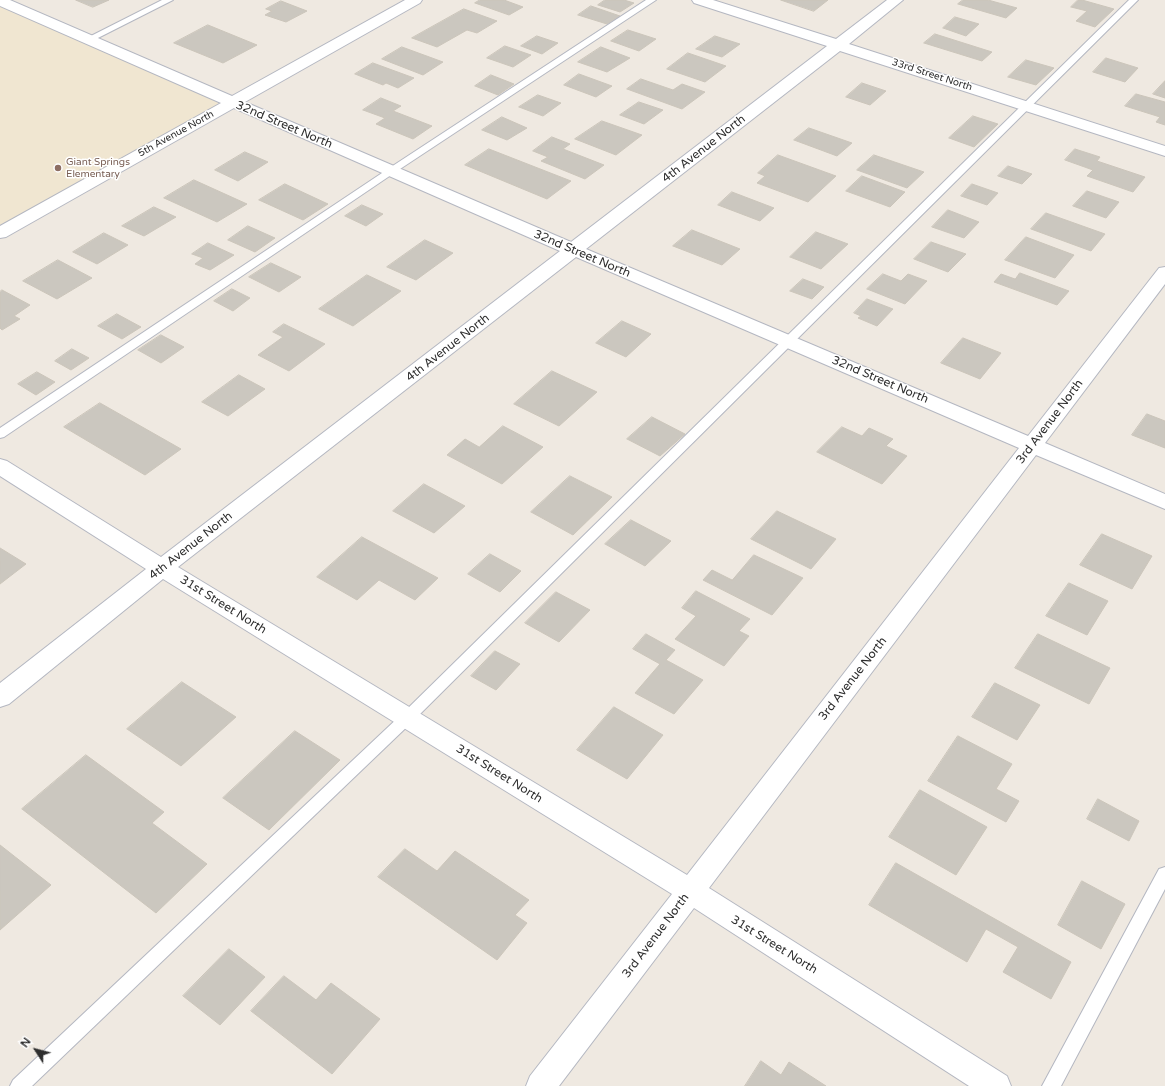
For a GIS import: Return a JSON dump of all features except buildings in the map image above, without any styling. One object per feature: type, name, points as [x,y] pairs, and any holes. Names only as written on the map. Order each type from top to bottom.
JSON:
[{"type":"street","name":"5th Avenue North","points":[[0,233],[415,0]]},
{"type":"street","name":"33rd Street North","points":[[699,0],[1165,151]]},
{"type":"street","name":"4th Avenue North","points":[[0,697],[162,568],[896,0]]},
{"type":"street","name":"32nd Street North","points":[[0,1],[391,172],[1165,502]]},
{"type":"street","name":"3rd Avenue North","points":[[541,1086],[1165,272]]},
{"type":"street","name":"31st Street North","points":[[0,466],[162,568],[690,892],[996,1086]]},
{"type":"lane","points":[[87,40],[169,0]]},
{"type":"lane","points":[[0,434],[391,172],[652,0]]},
{"type":"lane","points":[[19,1086],[408,718],[1134,0]]},
{"type":"lane","points":[[1052,1086],[1165,874]]},
{"type":"shaded area","name":"Giant Springs Elementary","points":[[0,2],[232,103],[0,233]]},
{"type":"place","name":"Giant Springs Elementary","points":[[58,168]]}]
